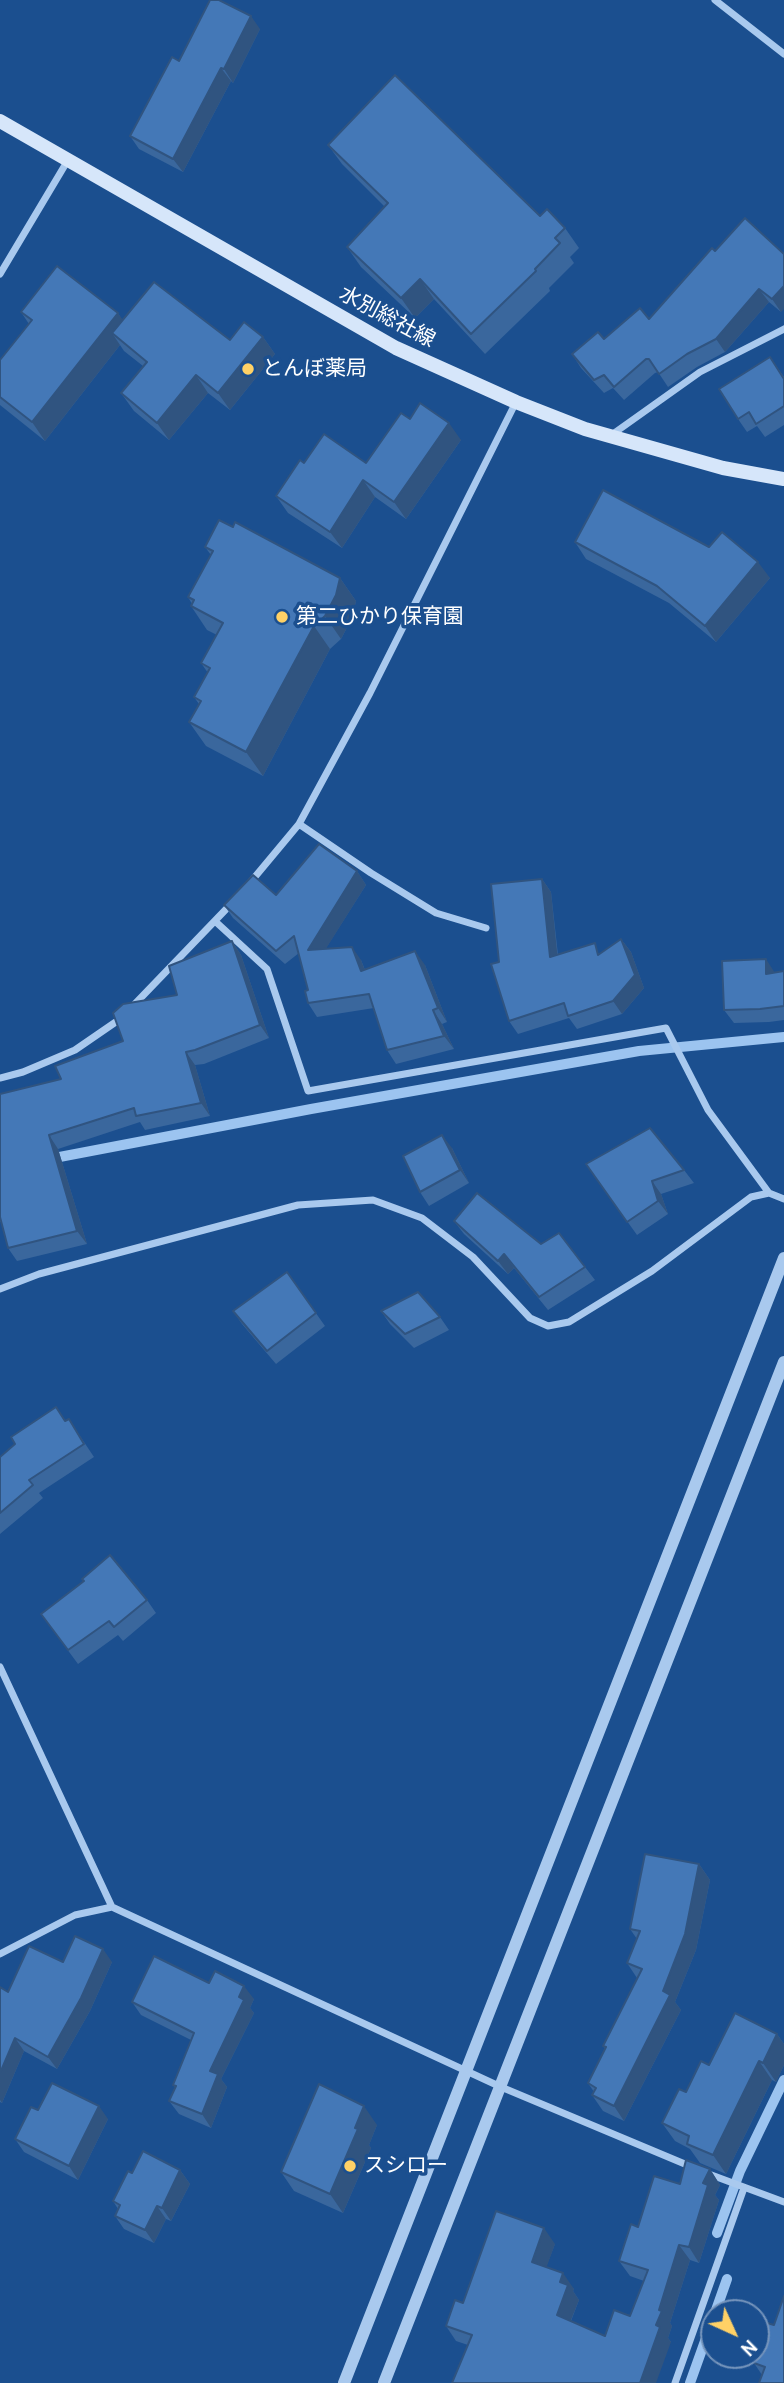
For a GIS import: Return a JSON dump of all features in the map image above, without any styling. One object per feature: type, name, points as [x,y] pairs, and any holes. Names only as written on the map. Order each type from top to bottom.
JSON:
[{"type":"main road","name":"水別総社線","points":[[0,121],[396,348],[516,402],[610,436],[723,468],[784,479]]},
{"type":"street","points":[[715,0],[784,54]]},
{"type":"street","points":[[0,274],[68,160]]},
{"type":"street","points":[[610,436],[700,372],[784,329]]},
{"type":"street","points":[[0,1078],[23,1072],[75,1050],[121,1020],[216,922],[299,824],[370,693],[516,402]]},
{"type":"street","points":[[299,824],[436,913],[486,928]]},
{"type":"street","points":[[216,922],[267,969],[308,1091],[666,1027],[708,1110],[769,1193],[784,1199]]},
{"type":"street","points":[[0,1289],[39,1274],[298,1205],[373,1200],[422,1218],[473,1257],[530,1318],[548,1326],[569,1322],[652,1271],[751,1197],[769,1193]]},
{"type":"street","points":[[344,2383],[784,1258]]},
{"type":"street","points":[[384,2383],[784,1362]]},
{"type":"street","points":[[0,1667],[112,1907]]},
{"type":"street","points":[[0,1954],[75,1915],[112,1907],[500,2087],[737,2186],[784,2202]]},
{"type":"street","points":[[675,2383],[737,2186]]},
{"type":"building","points":[[210,0],[219,0],[251,16],[173,159],[130,136],[172,57],[179,61]]},
{"type":"building","points":[[395,75],[540,216],[547,209],[565,228],[555,238],[560,243],[536,271],[471,334],[420,279],[401,298],[347,247],[388,203],[328,145]]},
{"type":"building","points":[[745,218],[784,254],[784,286],[772,299],[759,289],[716,339],[687,354],[659,374],[649,359],[646,359],[614,387],[604,375],[594,380],[572,354],[598,332],[604,339],[640,308],[649,319],[712,248],[715,251]]},
{"type":"building","points":[[57,266],[118,313],[32,422],[0,397],[0,360],[32,320],[21,312]]},
{"type":"building","points":[[154,282],[230,340],[244,322],[263,337],[218,393],[196,375],[157,423],[121,393],[147,362],[112,333]]},
{"type":"building","points":[[770,357],[784,379],[784,406],[756,424],[749,412],[738,419],[719,389]]},
{"type":"building","points":[[420,403],[449,423],[394,502],[363,480],[330,532],[276,496],[300,460],[304,463],[324,434],[366,463],[401,413],[410,419]]},
{"type":"building","points":[[603,490],[709,547],[722,532],[758,562],[705,626],[657,586],[575,542]]},
{"type":"building","points":[[219,520],[233,527],[235,522],[340,578],[336,595],[325,616],[314,626],[246,752],[189,722],[201,701],[194,697],[210,668],[201,663],[223,623],[191,606],[194,600],[188,597],[213,551],[205,547]]},
{"type":"building","points":[[319,844],[357,871],[308,950],[352,947],[361,971],[415,951],[438,1008],[433,1010],[444,1036],[387,1050],[369,994],[308,1003],[305,991],[308,990],[294,936],[276,951],[224,905],[253,875],[276,895]]},
{"type":"building","points":[[542,879],[550,957],[595,943],[598,955],[621,939],[635,975],[613,1001],[568,1016],[564,1003],[509,1021],[491,964],[499,962],[491,884]]},
{"type":"building","points":[[232,941],[260,1025],[186,1052],[201,1103],[136,1116],[134,1108],[49,1135],[77,1231],[8,1248],[0,1217],[0,1094],[61,1079],[55,1066],[123,1041],[113,1013],[123,1004],[177,995],[169,966]]},
{"type":"building","points":[[766,959],[766,974],[784,971],[784,1006],[724,1010],[722,961]]},
{"type":"building","points":[[650,1128],[684,1170],[652,1181],[658,1201],[627,1222],[586,1164]]},
{"type":"building","points":[[442,1135],[460,1170],[420,1192],[403,1156]]},
{"type":"building","points":[[477,1193],[541,1244],[559,1233],[585,1267],[539,1297],[504,1254],[498,1261],[454,1221]]},
{"type":"building","points":[[287,1272],[316,1313],[267,1351],[233,1311]]},
{"type":"building","points":[[418,1292],[440,1317],[405,1334],[381,1311]]},
{"type":"building","points":[[56,1407],[65,1421],[69,1419],[84,1444],[29,1480],[33,1485],[0,1513],[0,1457],[15,1444],[11,1437]]},
{"type":"building","points":[[110,1555],[147,1600],[114,1627],[109,1621],[68,1650],[41,1614],[84,1581],[82,1579]]},
{"type":"building","points":[[645,1854],[699,1864],[685,1934],[663,1991],[670,1995],[614,2106],[592,2095],[596,2088],[588,2083],[606,2047],[603,2046],[642,1969],[627,1963],[640,1931],[630,1929]]},
{"type":"building","points":[[75,1936],[103,1949],[81,1998],[48,2057],[15,2038],[0,2073],[0,1987],[8,1992],[29,1946],[63,1962]]},
{"type":"building","points":[[154,1956],[209,1983],[215,1971],[244,1986],[239,1997],[244,2000],[210,2071],[218,2074],[202,2114],[169,2101],[194,2033],[132,2002]]},
{"type":"building","points":[[735,2013],[777,2034],[763,2063],[759,2061],[713,2155],[687,2144],[689,2136],[662,2123],[679,2089],[686,2092],[701,2061],[709,2065]]},
{"type":"building","points":[[52,2083],[99,2106],[69,2166],[15,2139],[31,2107],[38,2110]]},
{"type":"building","points":[[319,2084],[364,2106],[355,2128],[358,2129],[330,2194],[281,2172]]},
{"type":"building","points":[[143,2151],[180,2170],[162,2208],[157,2206],[145,2230],[115,2216],[120,2205],[113,2201],[128,2171],[132,2173]]},
{"type":"building","points":[[686,2160],[710,2169],[703,2183],[708,2185],[689,2247],[679,2245],[659,2310],[662,2311],[656,2325],[660,2327],[640,2383],[452,2383],[472,2335],[446,2326],[455,2300],[463,2303],[496,2211],[544,2228],[532,2262],[563,2273],[560,2282],[568,2285],[557,2315],[605,2336],[614,2310],[630,2316],[648,2270],[619,2261],[631,2224],[638,2227],[654,2176],[680,2184]]},
{"type":"building","points":[[784,2296],[784,2383],[759,2383],[764,2369],[770,2369],[770,2324],[774,2325]]},
{"type":"waterway","points":[[49,1159],[639,1051],[784,1037]]},
{"type":"waterway","points":[[717,2233],[740,2171],[784,2080]]},
{"type":"waterway","points":[[720,2299],[727,2279]]},
{"type":"waterway","points":[[690,2383],[700,2355]]},
{"type":"place","name":"とんぼ薬局","points":[[248,369]]},
{"type":"place","name":"第二ひかり保育園","points":[[282,617]]},
{"type":"place","name":"スシロー","points":[[350,2166]]}]
